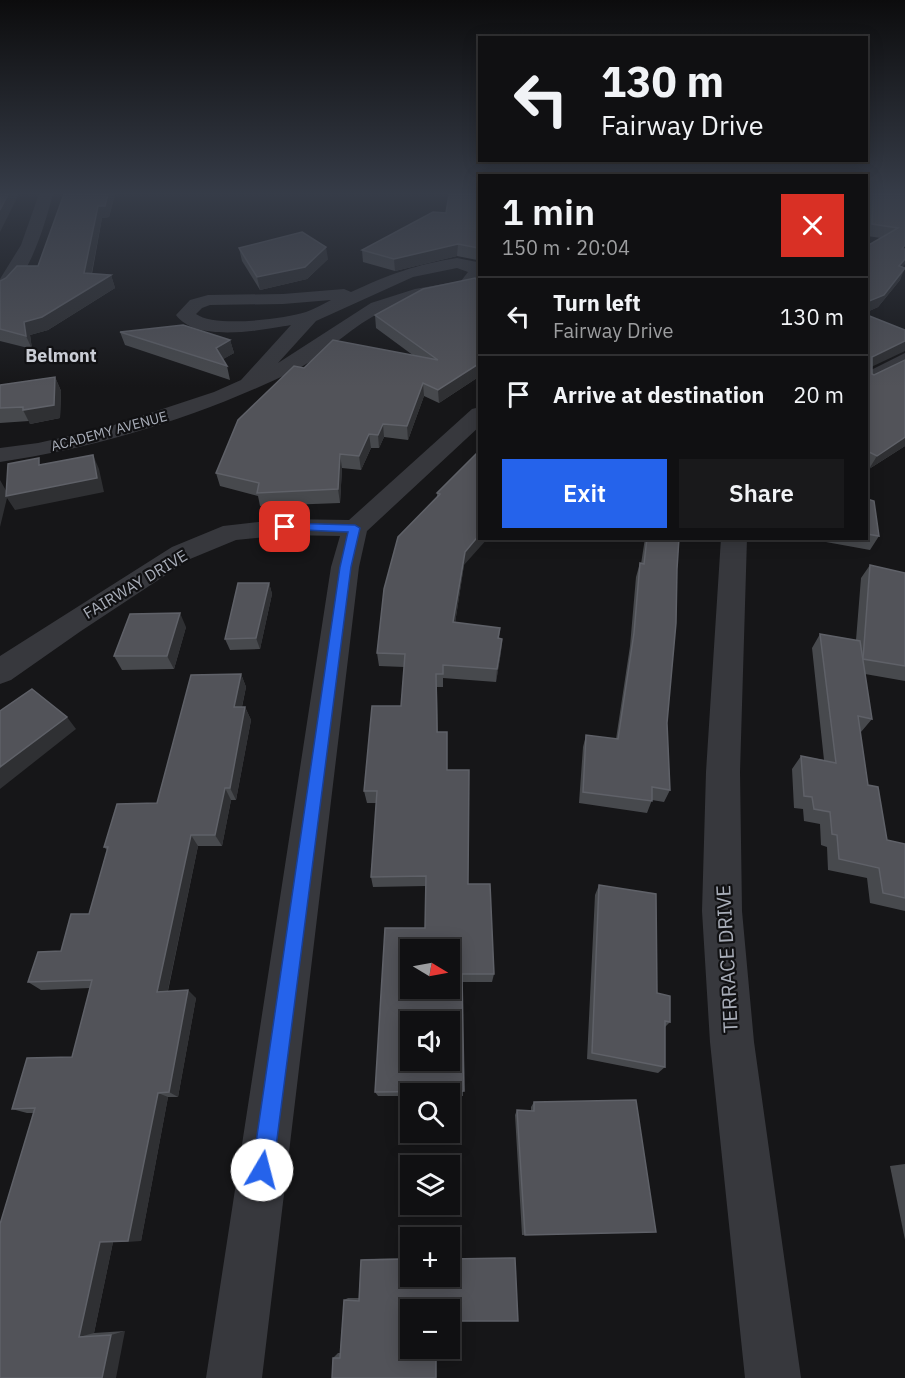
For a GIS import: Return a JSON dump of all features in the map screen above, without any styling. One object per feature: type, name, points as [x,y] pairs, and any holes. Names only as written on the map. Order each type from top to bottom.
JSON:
[{"type":"street","points":[[0,289],[6,284],[20,258]]},
{"type":"street","name":"ACADEMY AVENUE","points":[[0,455],[27,452],[144,424],[210,401],[292,364],[365,314],[385,304],[433,290],[466,286],[477,272],[471,266],[457,263],[428,267],[360,293],[309,318],[249,383]]},
{"type":"street","points":[[309,318],[212,328],[190,321],[185,315],[196,304],[208,300],[283,299],[360,293]]},
{"type":"street","points":[[868,379],[905,359]]},
{"type":"street","points":[[234,1378],[345,567],[355,528],[478,416]]},
{"type":"street","name":"FAIRWAY DRIVE","points":[[0,672],[71,623],[181,553],[232,532],[285,527],[355,528]]},
{"type":"street","name":"TERRACE DRIVE","points":[[734,540],[723,772],[722,911],[732,1042],[773,1378]]},
{"type":"building","points":[[41,258],[87,258],[84,273],[111,275],[42,317],[24,322],[26,336],[0,329],[0,281],[17,266],[38,266]]},
{"type":"building","points":[[245,258],[314,258],[305,267],[257,277]]},
{"type":"building","points":[[868,258],[905,258],[899,266],[905,268],[884,295],[868,302]]},
{"type":"building","points":[[475,278],[478,282],[478,364],[438,390],[423,383],[407,426],[383,424],[378,435],[369,434],[359,456],[340,454],[338,489],[257,493],[259,483],[216,473],[238,420],[294,366],[304,368],[333,340],[438,360],[375,315],[423,289]]},
{"type":"building","points":[[868,315],[905,330],[905,341],[872,357],[872,374],[874,375],[905,360],[905,437],[877,456],[868,452]]},
{"type":"building","points":[[183,325],[230,340],[216,348],[227,366],[120,332]]},
{"type":"building","points":[[55,377],[54,405],[23,410],[23,407],[0,408],[0,385]]},
{"type":"building","points":[[478,452],[478,536],[465,552],[453,622],[500,628],[498,638],[502,639],[497,669],[443,665],[443,674],[436,674],[437,732],[447,732],[447,770],[469,770],[468,884],[490,884],[494,974],[462,974],[464,1091],[460,1091],[460,1083],[400,1083],[400,1092],[375,1092],[385,928],[425,928],[426,876],[371,877],[377,791],[364,791],[372,706],[401,706],[405,654],[377,653],[384,589],[398,537]]},
{"type":"building","points":[[93,455],[97,478],[6,496],[8,464],[39,458],[39,465]]},
{"type":"building","points":[[868,499],[874,501],[879,536],[868,534]]},
{"type":"building","points":[[647,540],[679,540],[676,623],[667,723],[670,790],[652,787],[652,801],[583,792],[586,735],[618,739],[634,633],[640,563],[644,564]]},
{"type":"building","points":[[870,565],[905,573],[905,666],[863,659]]},
{"type":"building","points":[[238,583],[269,583],[256,638],[225,639]]},
{"type":"building","points":[[180,613],[167,656],[114,656],[130,614]]},
{"type":"building","points":[[820,634],[860,641],[872,719],[858,716],[868,785],[878,787],[887,840],[905,844],[905,898],[883,893],[879,868],[839,859],[837,835],[832,834],[830,812],[814,809],[812,797],[804,796],[801,756],[836,763]]},
{"type":"building","points":[[241,674],[234,707],[245,707],[230,788],[225,788],[215,835],[191,835],[157,992],[188,990],[169,1092],[158,1093],[128,1241],[100,1242],[79,1337],[111,1335],[102,1378],[0,1378],[0,1224],[35,1108],[12,1109],[27,1058],[72,1057],[92,980],[28,982],[38,952],[61,951],[71,914],[89,914],[108,847],[104,847],[117,804],[157,803],[191,675]]},
{"type":"building","points":[[32,689],[67,717],[0,767],[0,711]]},
{"type":"building","points":[[599,885],[656,894],[657,993],[670,996],[670,1022],[665,1021],[665,1067],[592,1053]]},
{"type":"building","points":[[636,1100],[656,1232],[525,1235],[517,1110],[534,1111],[534,1102]]},
{"type":"building","points":[[515,1258],[518,1321],[460,1321],[460,1299],[400,1299],[400,1359],[436,1359],[436,1378],[332,1378],[333,1358],[340,1358],[344,1300],[359,1301],[361,1260],[400,1259],[400,1287],[460,1287],[460,1259]]},
{"type":"district","name":"Belmont","points":[[61,356]]},
{"type":"route","points":[[262,1170],[345,567],[355,528],[285,527]]}]
